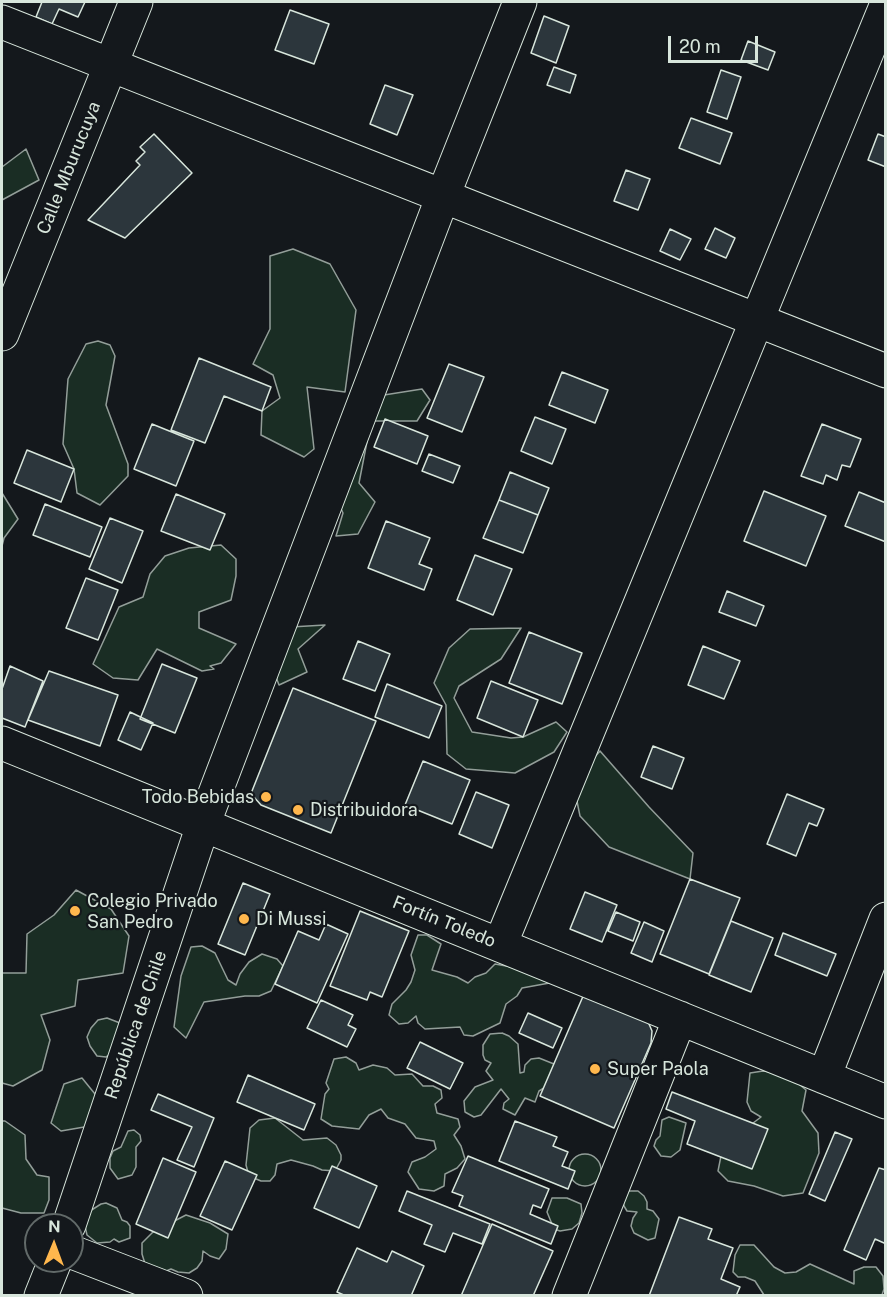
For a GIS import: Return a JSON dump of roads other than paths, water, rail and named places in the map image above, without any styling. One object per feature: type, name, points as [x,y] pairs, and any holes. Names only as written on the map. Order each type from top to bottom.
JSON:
[{"type":"street","name":"Calle Mburucuya","points":[[2,334],[136,2]]},
{"type":"street","name":"República de Chile","points":[[73,1213],[203,825],[443,195],[520,2]]},
{"type":"street","points":[[500,945],[885,6]]},
{"type":"street","points":[[2,22],[885,371]]},
{"type":"street","name":"Fortín Toledo","points":[[2,743],[885,1102]]},
{"type":"street","points":[[824,1077],[885,919]]},
{"type":"street","points":[[569,1296],[680,1018]]},
{"type":"street","points":[[84,1257],[186,1296]]},
{"type":"street","points":[[41,1296],[50,1273]]},
{"type":"place","name":"Todo Bebidas","points":[[266,797]]},
{"type":"place","name":"Distribuidora","points":[[298,810]]},
{"type":"place","name":"Colegio Privado San Pedro","points":[[75,911]]},
{"type":"place","name":"Di Mussi","points":[[244,919]]},
{"type":"place","name":"Super Paola","points":[[595,1069]]}]
